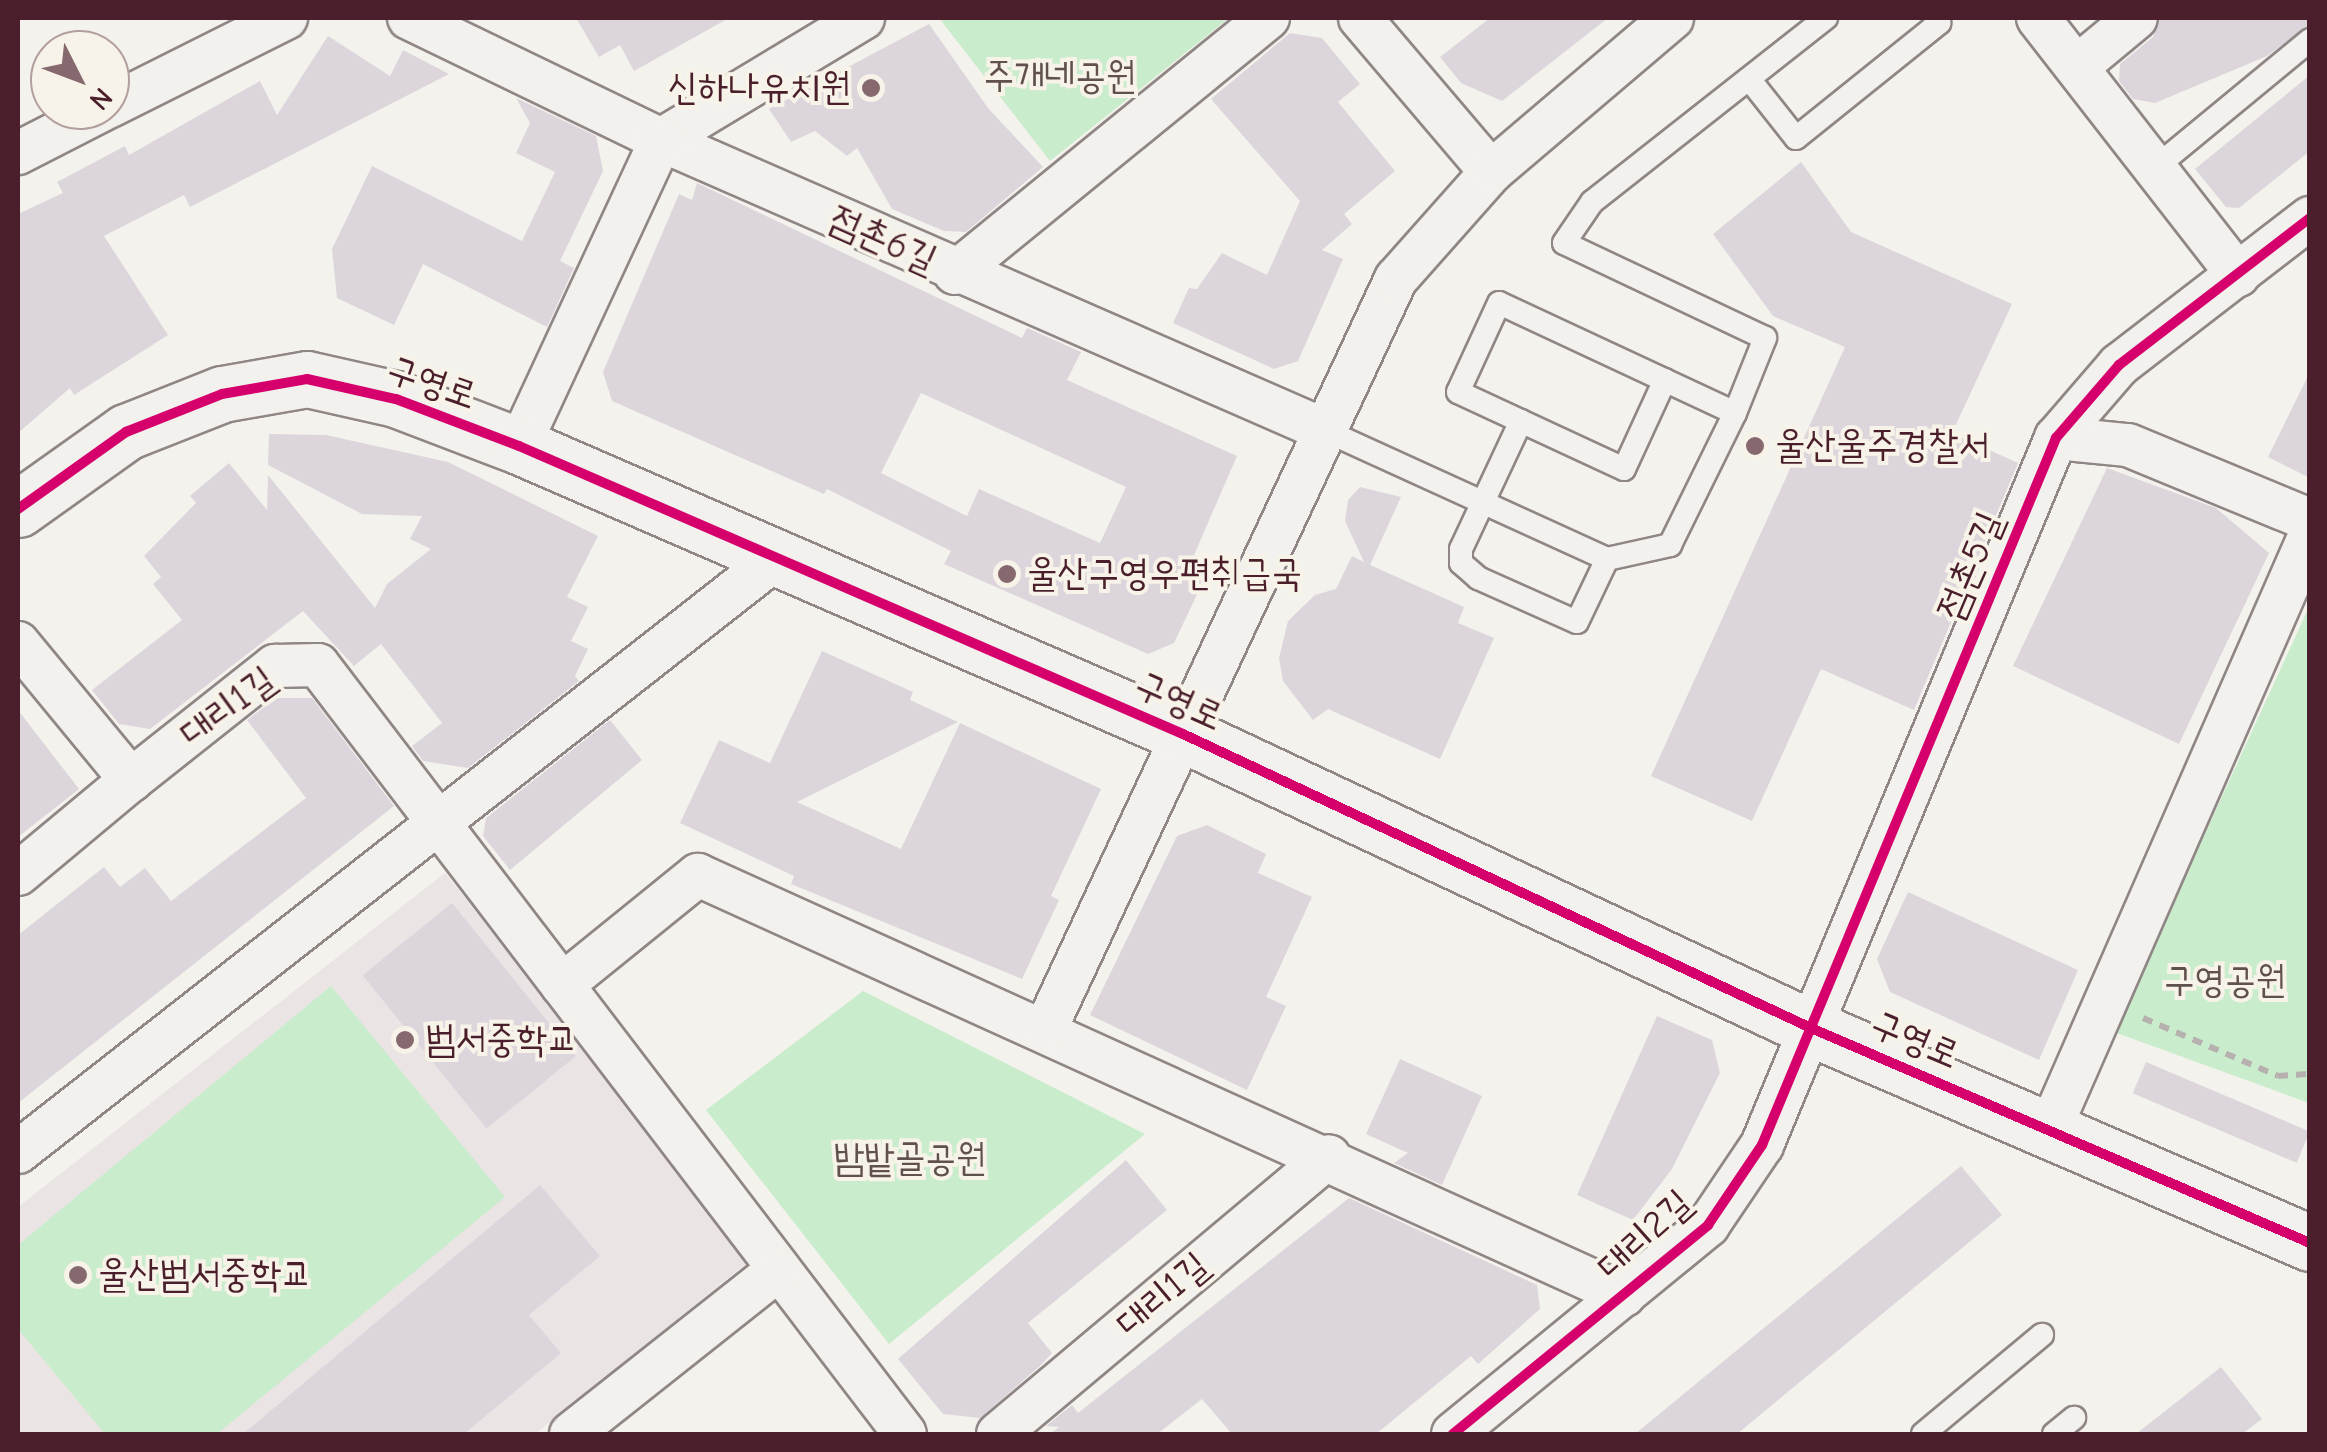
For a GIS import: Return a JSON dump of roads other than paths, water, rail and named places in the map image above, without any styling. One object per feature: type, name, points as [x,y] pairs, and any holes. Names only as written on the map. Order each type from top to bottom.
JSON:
[{"type":"main road","name":"구영로","points":[[18,510],[126,432],[222,394],[307,379],[396,399],[518,446],[1183,734],[1812,1028],[2310,1243]]},
{"type":"street","points":[[130,96],[286,18]]},
{"type":"street","name":"점촌6길","points":[[409,18],[661,140],[955,273],[1324,430]]},
{"type":"street","points":[[518,446],[661,140],[863,18]]},
{"type":"street","points":[[955,273],[1268,18]]},
{"type":"street","points":[[1360,18],[1491,172]]},
{"type":"street","points":[[1045,1030],[1396,279],[1491,172],[1672,18]]},
{"type":"street","points":[[2038,18],[2238,275]]},
{"type":"street","points":[[2078,66],[2136,18]]},
{"type":"street","points":[[18,153],[63,130]]},
{"type":"street","name":"점촌5길","points":[[1812,1028],[2056,438],[2119,365],[2310,218]]},
{"type":"street","points":[[2056,438],[2128,445],[2310,520]]},
{"type":"street","points":[[2049,1130],[2310,535]]},
{"type":"street","points":[[18,1152],[774,560]]},
{"type":"street","points":[[18,642],[131,780],[18,874]]},
{"type":"street","name":"대리1길","points":[[131,780],[275,666],[318,665],[440,819],[562,986],[905,1434]]},
{"type":"street","points":[[562,986],[698,875],[1329,1156],[1624,1294]]},
{"type":"street","name":"대리2길","points":[[1453,1434],[1708,1225],[1762,1145],[1812,1028]]},
{"type":"street","name":"대리1길","points":[[998,1434],[1329,1156]]},
{"type":"street","points":[[570,1434],[779,1270]]},
{"type":"lane","points":[[1324,430],[1486,500],[1607,560],[1670,545],[1765,338],[1564,243],[1592,202],[1826,18]]},
{"type":"lane","points":[[1750,80],[1796,138],[1940,24],[1935,18]]},
{"type":"lane","points":[[2156,168],[2310,40]]},
{"type":"lane","points":[[1665,380],[1624,469],[1458,392],[1499,303],[1734,412]]},
{"type":"lane","points":[[1521,421],[1461,548],[1461,563],[1478,578],[1577,622],[1607,560]]},
{"type":"lane","points":[[1922,1434],[2042,1335]]},
{"type":"lane","points":[[2054,1434],[2074,1418]]},
{"type":"place","name":"신하나유치원","points":[[871,88]]},
{"type":"place","name":"울산울주경찰서","points":[[1755,446]]},
{"type":"place","name":"울산구영우편취급국","points":[[1007,574]]},
{"type":"place","name":"범서중학교","points":[[405,1040]]},
{"type":"place","name":"울산범서중학교","points":[[78,1275]]},
{"type":"park label","name":"주개네공원","points":[[1060,77]]},
{"type":"park label","name":"구영공원","points":[[2225,981]]},
{"type":"park label","name":"밤밭골공원","points":[[910,1159]]}]
